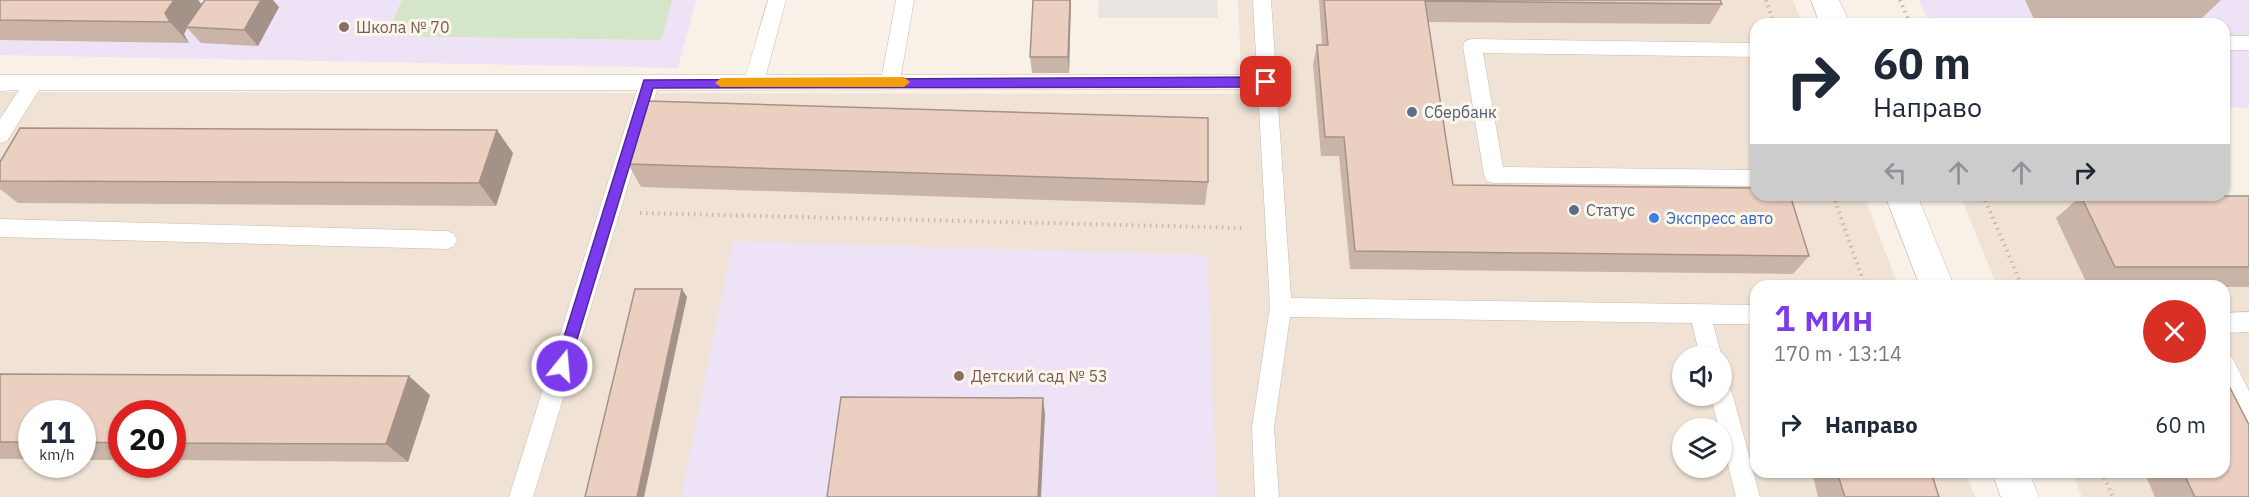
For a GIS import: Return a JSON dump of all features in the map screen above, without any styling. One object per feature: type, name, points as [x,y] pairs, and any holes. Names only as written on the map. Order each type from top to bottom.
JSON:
[{"type":"street","points":[[1825,0],[1832,18]]},
{"type":"street","points":[[1903,201],[1935,280]]},
{"type":"street","points":[[2012,478],[2020,497]]},
{"type":"lane","points":[[754,82],[777,0]]},
{"type":"lane","points":[[890,82],[904,0]]},
{"type":"lane","points":[[1262,0],[1281,307],[1263,428],[1267,497]]},
{"type":"lane","points":[[2230,43],[2249,43]]},
{"type":"lane","points":[[1750,50],[1472,46],[1494,175],[1750,178]]},
{"type":"lane","points":[[0,83],[1266,82]]},
{"type":"lane","points":[[0,135],[34,83]]},
{"type":"lane","points":[[521,497],[649,83]]},
{"type":"lane","points":[[0,228],[447,240]]},
{"type":"lane","points":[[1281,307],[1750,315]]},
{"type":"lane","points":[[1701,314],[1709,346]]},
{"type":"lane","points":[[2230,322],[2249,322]]},
{"type":"lane","points":[[2230,376],[2249,415]]},
{"type":"lane","points":[[1725,406],[1748,497]]},
{"type":"path","points":[[1766,0],[1772,18]]},
{"type":"path","points":[[1900,0],[1908,18]]},
{"type":"path","points":[[1835,201],[1863,280]]},
{"type":"path","points":[[1986,201],[2019,280]]},
{"type":"path","points":[[609,212],[1276,229]]},
{"type":"path","points":[[2105,478],[2113,497]]},
{"type":"shaded area","name":"Школа № 70","points":[[0,0],[696,0],[678,68],[0,55]]},
{"type":"shaded area","points":[[1099,0],[1217,0],[1218,18],[1098,18]]},
{"type":"shaded area","points":[[1238,0],[1793,0],[1800,18],[1750,18],[1750,201],[1866,201],[1896,280],[1750,280],[1750,478],[1968,478],[1975,497],[0,497],[0,92],[1242,94]]},
{"type":"shaded area","points":[[1919,0],[2249,0],[2249,108],[2230,107],[2230,18],[1927,18]]},
{"type":"shaded area","points":[[2230,196],[2249,196],[2249,497],[2082,497],[2074,478],[2230,478],[2230,280],[1995,280],[1962,201],[2230,201]]},
{"type":"shaded area","name":"Детский сад № 53","points":[[733,241],[1207,255],[1217,497],[681,497]]},
{"type":"green space","points":[[402,0],[672,0],[661,40],[386,36]]},
{"type":"building","points":[[0,0],[174,0],[165,13],[170,22],[0,20]]},
{"type":"building","points":[[205,0],[261,0],[244,30],[186,27]]},
{"type":"building","points":[[1033,0],[1070,0],[1068,57],[1030,57]]},
{"type":"building","points":[[1324,0],[1720,0],[1722,4],[1425,1],[1453,185],[1750,188],[1750,201],[1792,201],[1809,256],[1355,251],[1344,137],[1325,137],[1317,45],[1328,45]]},
{"type":"building","points":[[647,101],[1208,118],[1208,182],[628,164]]},
{"type":"building","points":[[20,128],[497,130],[479,183],[0,181],[0,162]]},
{"type":"building","points":[[2230,196],[2249,196],[2249,267],[2115,267],[2083,201],[2230,201]]},
{"type":"building","points":[[635,289],[682,289],[637,497],[585,497]]},
{"type":"building","points":[[0,374],[409,376],[386,444],[186,443],[186,400],[108,400],[108,443],[96,442],[96,400],[18,400],[18,442],[0,442]]},
{"type":"building","points":[[2230,388],[2249,425],[2249,497],[2195,497],[2186,478],[2230,478]]},
{"type":"building","points":[[841,397],[1043,398],[1038,497],[827,497]]},
{"type":"building","points":[[1839,478],[1933,478],[1939,497],[1845,497]]},
{"type":"slow traffic","points":[[721,83],[904,82]]},
{"type":"place","name":"Школа № 70","points":[[344,27]]},
{"type":"place","name":"Сбербанк","points":[[1412,112]]},
{"type":"place","name":"Статус","points":[[1574,210]]},
{"type":"place","name":"Экспресс авто","points":[[1654,218]]},
{"type":"place","name":"Детский сад № 53","points":[[959,376]]},
{"type":"route","points":[[562,366],[649,83],[1266,82]]}]
